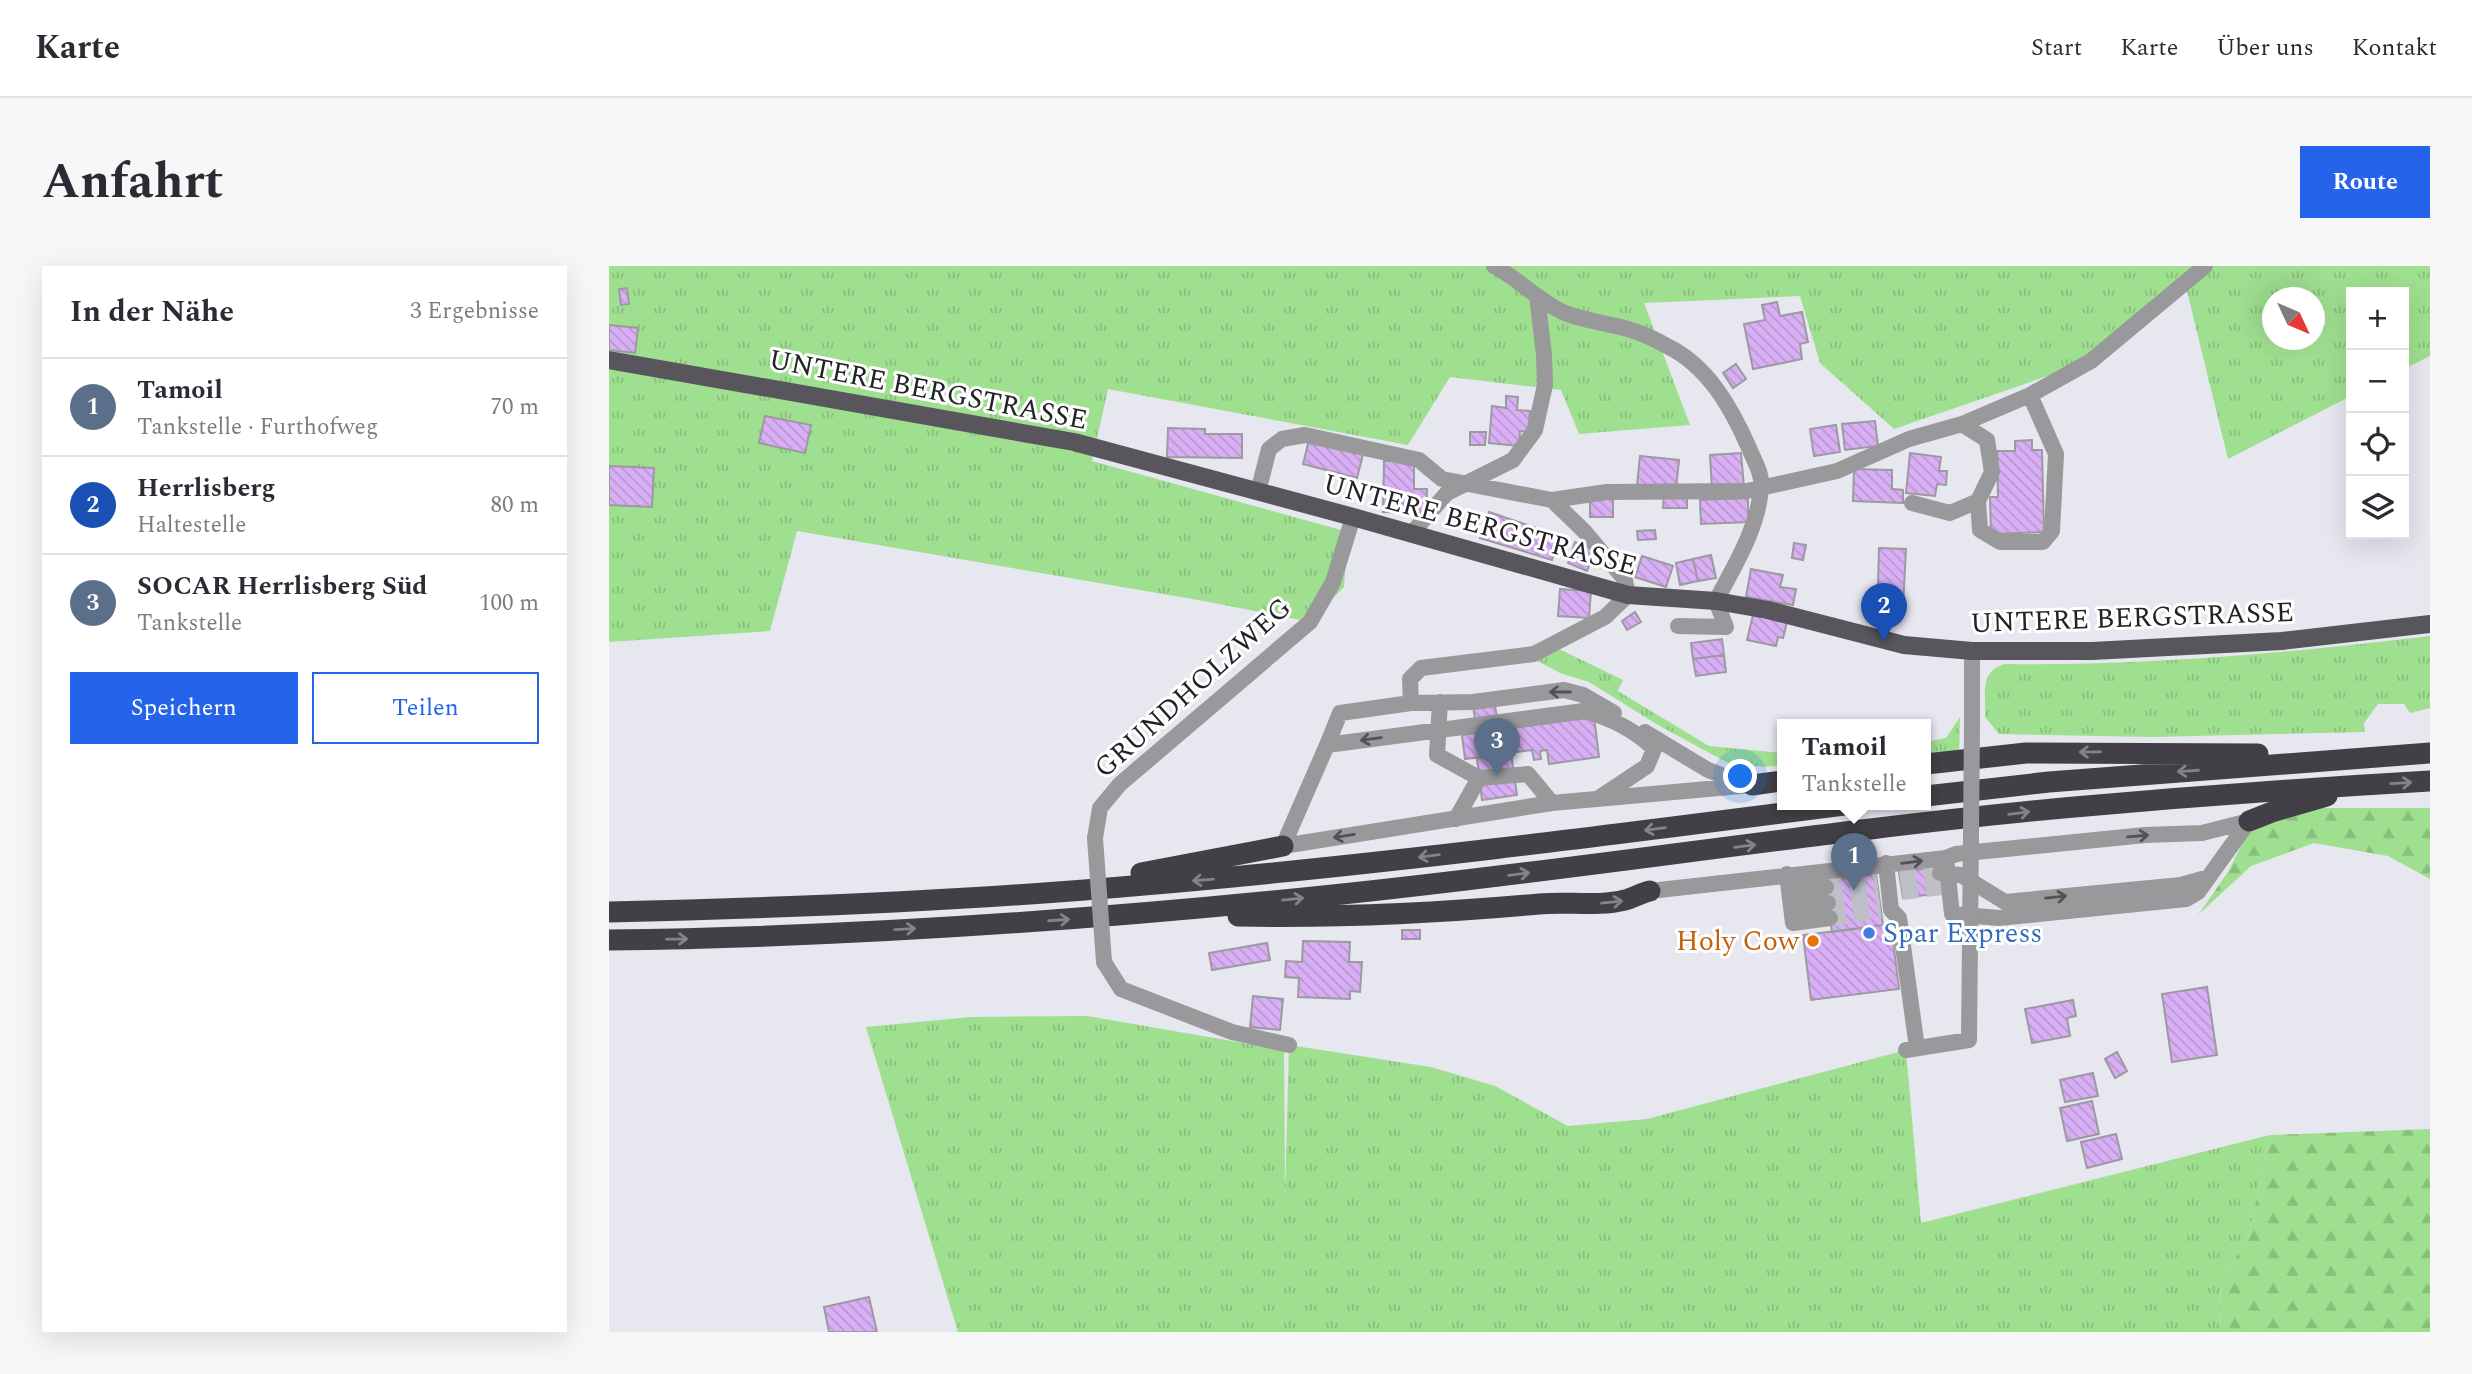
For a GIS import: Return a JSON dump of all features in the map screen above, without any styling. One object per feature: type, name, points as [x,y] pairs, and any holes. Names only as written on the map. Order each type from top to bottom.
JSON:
[{"type":"highway","points":[[1931,764],[2050,753],[2403,755]]},
{"type":"highway","points":[[1931,795],[2049,782],[2430,753]]},
{"type":"highway","points":[[609,940],[901,930],[1128,915],[1419,886],[2060,808],[2430,781]]},
{"type":"highway","points":[[1752,785],[1777,782]]},
{"type":"highway","points":[[2249,821],[2299,804],[2371,785]]},
{"type":"highway","points":[[609,912],[1021,895],[1368,863],[1803,810]]},
{"type":"highway","points":[[1021,895],[1283,846]]},
{"type":"highway","points":[[1128,915],[1315,917],[1385,914],[1564,902],[1590,904],[1625,900],[1650,891]]},
{"type":"main road","name":"UNTERE BERGSTRASSE","points":[[609,360],[1074,442],[1628,595],[1716,601],[1812,620],[1884,641],[1972,651],[2092,651],[2269,641],[2430,624]]},
{"type":"street","points":[[1494,266],[1515,277],[1537,296],[1565,313],[1630,330],[1669,346],[1693,362],[1715,387],[1739,426],[1761,475],[1761,488],[1753,528],[1716,601],[1727,627],[1678,626]]},
{"type":"street","points":[[1258,492],[1269,449],[1282,439],[1305,435],[1419,460],[1442,479],[1552,500],[1607,492],[1747,491],[1837,471],[1909,439],[1962,424],[2030,395],[2091,361],[2205,266]]},
{"type":"street","points":[[1411,534],[1447,493],[1513,460],[1535,430],[1545,385],[1545,355],[1537,296]]},
{"type":"street","points":[[1962,424],[1987,440],[1992,472],[1978,501],[1980,530],[2000,542],[2043,542],[2052,531],[2056,454],[2030,395]]},
{"type":"street","points":[[1411,703],[1410,679],[1421,668],[1534,654],[1605,617],[1628,595],[1625,580],[1585,532],[1552,500]]},
{"type":"street","points":[[1912,503],[1950,513],[1978,501]]},
{"type":"street","name":"GRUNDHOLZWEG","points":[[1289,1045],[1232,1032],[1121,989],[1104,962],[1095,838],[1100,808],[1120,784],[1310,622],[1333,582],[1353,517]]},
{"type":"street","points":[[1972,651],[1972,725],[1970,941],[1969,1040],[1911,1049],[1901,925],[1888,889],[1899,864],[1947,875],[2005,902],[2023,916]]},
{"type":"street","points":[[1283,846],[1340,713],[1411,703],[1473,702],[1564,690],[1583,695],[1708,770],[1752,785]]},
{"type":"street","points":[[1440,702],[1437,755],[1479,778],[1528,774],[1552,803]]},
{"type":"street","points":[[1327,745],[1584,711],[1608,717],[1640,736],[1654,749],[1647,766],[1599,799]]},
{"type":"street","points":[[1456,819],[1479,778]]},
{"type":"street","points":[[1283,846],[1552,803],[1752,785]]},
{"type":"street","points":[[2249,821],[2198,892],[2186,899],[1999,918],[1952,914],[1947,875],[1956,854],[2145,835],[2203,833],[2249,821]]},
{"type":"street","points":[[1650,891],[1787,874],[1888,889]]},
{"type":"street","points":[[1787,874],[1793,923],[1828,902],[1791,899]]},
{"type":"street","points":[[2005,902],[2181,885],[2209,877]]},
{"type":"green space","points":[[609,266],[2430,266],[2430,356],[2409,366],[2409,287],[2346,287],[2346,399],[2228,459],[2185,283],[2091,361],[1894,429],[1820,363],[1800,296],[1644,303],[1690,425],[1579,434],[1561,390],[1450,377],[1408,445],[1108,389],[1092,461],[1348,532],[1344,587],[1310,622],[1204,601],[797,531],[770,631],[609,642]]},
{"type":"green space","points":[[2430,636],[2430,708],[2410,713],[2404,704],[2378,704],[2364,723],[2365,732],[2154,737],[1999,734],[1985,717],[1988,678],[1997,667],[2005,664],[2111,663],[2218,657]]},
{"type":"green space","points":[[1555,647],[1623,680],[1618,691],[1709,746],[1777,753],[1777,766],[1728,763],[1658,725],[1589,682],[1560,673],[1532,658]]},
{"type":"green space","points":[[1960,717],[1959,754],[1931,757],[1931,741],[1946,738]]},
{"type":"green space","points":[[2320,808],[2430,808],[2430,879],[2388,856],[2314,843],[2251,866],[2198,915],[2228,872],[2249,830]]},
{"type":"green space","points":[[1087,1016],[1284,1050],[1285,1197],[1289,1045],[1431,1067],[1495,1086],[1568,1126],[1647,1119],[1906,1050],[1921,1223],[2270,1135],[2248,1238],[2221,1281],[2219,1332],[958,1332],[866,1027],[971,1017]]},
{"type":"green space","points":[[2430,1129],[2430,1332],[2219,1332],[2221,1281],[2248,1238],[2270,1135]]},
{"type":"building","points":[[627,288],[629,304],[621,305],[619,289]]},
{"type":"building","points":[[1777,302],[1780,316],[1802,312],[1808,342],[1800,344],[1802,359],[1753,369],[1744,324],[1765,320],[1762,305]]},
{"type":"building","points":[[609,325],[638,328],[635,353],[609,350]]},
{"type":"building","points":[[1736,364],[1746,379],[1733,388],[1723,373]]},
{"type":"building","points":[[1506,396],[1518,397],[1517,410],[1530,411],[1528,432],[1520,431],[1519,446],[1489,443],[1492,406],[1506,408]]},
{"type":"building","points":[[765,416],[811,425],[805,453],[759,443]]},
{"type":"building","points":[[1875,421],[1878,446],[1845,450],[1842,424]]},
{"type":"building","points":[[1836,425],[1840,452],[1814,456],[1810,429]]},
{"type":"building","points":[[1168,428],[1205,429],[1205,434],[1242,434],[1242,458],[1167,457]]},
{"type":"building","points":[[1470,432],[1486,432],[1485,445],[1470,445]]},
{"type":"building","points":[[1309,440],[1364,450],[1357,478],[1303,464]]},
{"type":"building","points":[[2032,440],[2032,450],[2042,450],[2044,532],[1991,534],[1990,497],[1998,497],[1997,451],[2015,451],[2015,441]]},
{"type":"building","points":[[1741,453],[1744,487],[1712,490],[1710,455]]},
{"type":"building","points":[[1910,453],[1941,457],[1939,471],[1947,471],[1946,485],[1937,484],[1935,496],[1906,493]]},
{"type":"building","points":[[1640,456],[1679,460],[1676,489],[1637,485]]},
{"type":"building","points":[[1384,461],[1414,461],[1414,489],[1427,489],[1426,513],[1383,512]]},
{"type":"building","points":[[609,466],[654,468],[652,507],[609,505]]},
{"type":"building","points":[[1854,469],[1892,470],[1892,489],[1903,490],[1903,503],[1853,501]]},
{"type":"building","points":[[1664,493],[1687,493],[1687,508],[1663,508]]},
{"type":"building","points":[[1590,498],[1613,498],[1613,517],[1590,517]]},
{"type":"building","points":[[1748,498],[1748,522],[1701,524],[1700,500]]},
{"type":"building","points":[[1489,512],[1560,536],[1552,560],[1480,538]]},
{"type":"building","points":[[1655,530],[1656,539],[1638,540],[1637,531]]},
{"type":"building","points":[[1575,542],[1595,550],[1587,571],[1568,563]]},
{"type":"building","points":[[1794,543],[1806,545],[1803,560],[1792,558]]},
{"type":"building","points":[[1879,548],[1906,549],[1903,607],[1884,606],[1884,584],[1878,584]]},
{"type":"building","points":[[1711,555],[1716,578],[1698,581],[1693,559]]},
{"type":"building","points":[[1642,556],[1673,566],[1666,587],[1635,577]]},
{"type":"building","points":[[1693,559],[1698,581],[1680,585],[1676,563]]},
{"type":"building","points":[[1751,569],[1783,575],[1780,587],[1796,589],[1793,605],[1746,597]]},
{"type":"building","points":[[1560,589],[1591,591],[1589,618],[1558,616]]},
{"type":"building","points":[[1635,612],[1641,622],[1627,630],[1622,621]]},
{"type":"building","points":[[1753,615],[1787,622],[1783,638],[1778,637],[1776,646],[1747,640]]},
{"type":"building","points":[[1722,639],[1724,655],[1693,659],[1691,643]]},
{"type":"building","points":[[1724,655],[1726,672],[1696,676],[1693,659]]},
{"type":"building","points":[[1493,695],[1497,717],[1475,720],[1472,698]]},
{"type":"building","points":[[1594,717],[1599,757],[1549,764],[1547,750],[1540,751],[1541,759],[1534,760],[1532,750],[1465,759],[1462,735]]},
{"type":"building","points":[[1511,753],[1517,795],[1482,800],[1477,758]]},
{"type":"building","points":[[1940,867],[1943,893],[1903,898],[1899,872]]},
{"type":"building","points":[[1876,874],[1883,925],[1832,932],[1825,881]]},
{"type":"building","points":[[1891,924],[1899,989],[1811,1000],[1803,935]]},
{"type":"building","points":[[1402,930],[1420,930],[1420,939],[1402,939]]},
{"type":"building","points":[[1303,941],[1350,942],[1349,962],[1362,962],[1360,992],[1350,991],[1350,999],[1298,997],[1299,978],[1285,977],[1286,961],[1302,962]]},
{"type":"building","points":[[1267,943],[1270,960],[1212,970],[1209,953]]},
{"type":"building","points":[[2207,987],[2217,1055],[2172,1062],[2162,994]]},
{"type":"building","points":[[1253,996],[1283,999],[1280,1030],[1250,1027]]},
{"type":"building","points":[[2073,1000],[2076,1016],[2067,1018],[2070,1036],[2032,1043],[2025,1009]]},
{"type":"building","points":[[2117,1052],[2127,1071],[2115,1078],[2105,1059]]},
{"type":"building","points":[[2093,1073],[2098,1096],[2065,1102],[2060,1080]]},
{"type":"building","points":[[2092,1101],[2099,1134],[2067,1141],[2060,1108]]},
{"type":"building","points":[[2116,1134],[2122,1159],[2087,1168],[2081,1142]]},
{"type":"building","points":[[869,1297],[877,1332],[829,1332],[824,1307]]},
{"type":"tunnel","points":[[1900,877],[1940,873]]},
{"type":"tunnel","points":[[1826,887],[1877,880]]},
{"type":"tunnel","points":[[1902,892],[1942,887]]},
{"type":"tunnel","points":[[1828,903],[1879,896]]},
{"type":"tunnel","points":[[1830,918],[1881,911]]},
{"type":"place","name":"Herrlisberg","points":[[1884,641]]},
{"type":"place","name":"SOCAR Herrlisberg Süd","points":[[1497,776]]},
{"type":"place","name":"Tamoil","points":[[1854,891]]},
{"type":"place","name":"Spar Express","points":[[1869,933]]},
{"type":"place","name":"Holy Cow","points":[[1813,941]]}]
